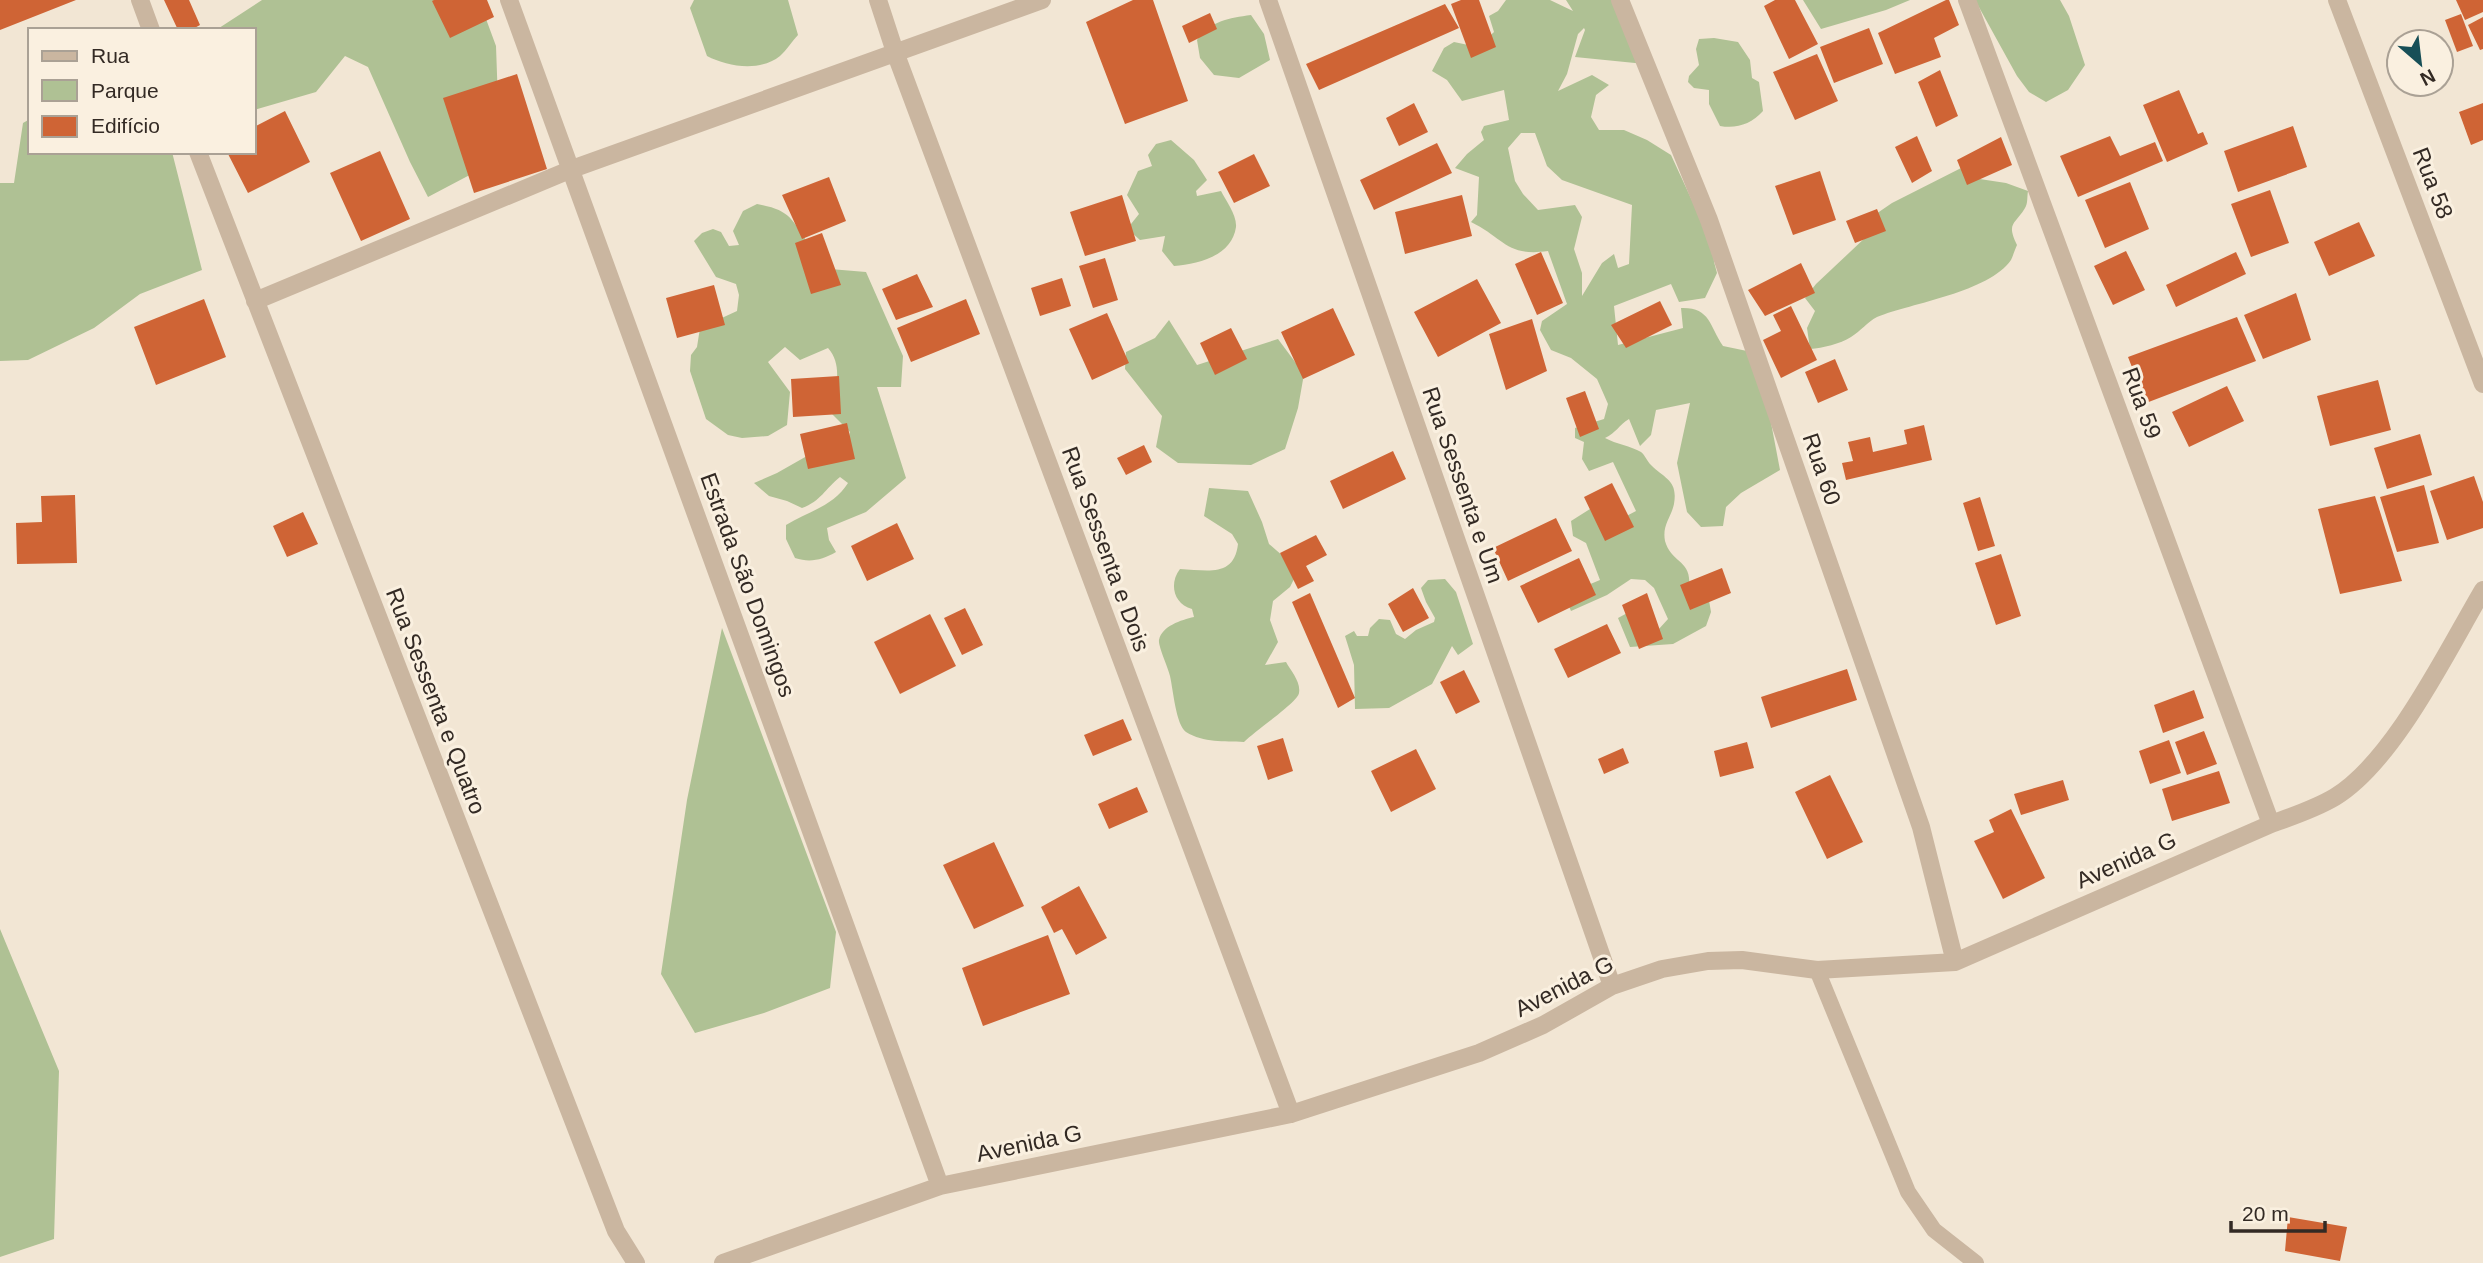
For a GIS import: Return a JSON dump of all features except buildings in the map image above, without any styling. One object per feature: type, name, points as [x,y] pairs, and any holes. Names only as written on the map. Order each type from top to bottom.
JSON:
[{"type":"street","points":[[140,0],[151,28]]},
{"type":"street","name":"Estrada São Domingos","points":[[509,0],[940,1186]]},
{"type":"street","name":"Rua Sessenta e Dois","points":[[878,0],[895,52],[1291,1114]]},
{"type":"street","points":[[255,301],[572,169],[1042,0]]},
{"type":"street","name":"Rua Sessenta e Um","points":[[1268,0],[1612,986]]},
{"type":"street","name":"Rua 60","points":[[1620,0],[1709,220],[1917,813],[1955,962]]},
{"type":"street","name":"Rua 59","points":[[1967,0],[2271,824]]},
{"type":"street","name":"Rua 58","points":[[2337,0],[2483,384]]},
{"type":"street","name":"Rua Sessenta e Quatro","points":[[199,154],[616,1231],[636,1263]]},
{"type":"street","name":"Avenida G","points":[[723,1263],[940,1186],[1291,1114],[1479,1053],[1544,1025],[1612,986],[1662,968],[1707,961],[1742,960],[1817,970],[1955,962],[2335,797],[2356,782],[2398,732],[2483,590]]},
{"type":"lane","points":[[1817,970],[1908,1192],[1934,1230],[1976,1263]]},
{"type":"green space","points":[[262,0],[479,0],[496,46],[500,159],[428,197],[368,67],[345,56],[316,92],[256,109],[256,28],[219,28]]},
{"type":"green space","points":[[694,0],[788,0],[798,35],[783,54],[772,61],[754,66],[724,63],[707,56],[690,8]]},
{"type":"green space","points":[[1506,0],[1550,0],[1573,11],[1566,0],[1615,0],[1645,64],[1575,57],[1584,28],[1578,34],[1567,74],[1558,91],[1592,75],[1609,85],[1596,95],[1591,117],[1599,130],[1624,130],[1671,155],[1713,246],[1717,273],[1705,298],[1679,302],[1671,284],[1614,306],[1618,345],[1683,328],[1681,308],[1691,308],[1708,319],[1723,346],[1747,351],[1768,407],[1780,470],[1741,493],[1726,507],[1723,526],[1701,527],[1687,512],[1677,463],[1690,403],[1656,410],[1651,435],[1640,446],[1629,419],[1605,438],[1641,452],[1672,485],[1674,504],[1666,526],[1665,541],[1687,571],[1689,586],[1707,589],[1711,612],[1706,626],[1673,644],[1630,647],[1618,618],[1631,611],[1658,630],[1668,619],[1654,588],[1645,580],[1631,579],[1607,595],[1571,611],[1564,595],[1600,580],[1586,543],[1573,536],[1571,521],[1590,509],[1602,529],[1636,511],[1613,462],[1589,471],[1582,459],[1584,442],[1575,438],[1575,428],[1604,419],[1608,404],[1597,379],[1571,358],[1551,350],[1540,330],[1542,321],[1567,304],[1548,251],[1514,249],[1471,222],[1477,215],[1479,177],[1455,168],[1484,140],[1481,132],[1484,126],[1509,120],[1504,90],[1462,101],[1447,80],[1432,71],[1444,48],[1454,42],[1478,47],[1494,32],[1489,16],[1498,11]],"holes":[[[1521,133],[1535,133],[1547,166],[1562,180],[1632,205],[1629,264],[1618,268],[1614,254],[1602,263],[1582,296],[1582,273],[1574,249],[1582,217],[1575,205],[1538,210],[1515,181],[1508,148]]]},
{"type":"green space","points":[[1803,0],[1910,0],[1821,29]]},
{"type":"green space","points":[[1975,0],[2060,0],[2069,16],[2085,65],[2068,90],[2046,102],[2029,92],[2017,76]]},
{"type":"green space","points":[[1251,15],[1264,34],[1270,60],[1239,78],[1214,75],[1200,58],[1197,40],[1214,25],[1228,19]]},
{"type":"green space","points":[[1714,38],[1738,42],[1750,60],[1752,78],[1759,82],[1763,111],[1754,119],[1732,127],[1720,126],[1709,104],[1709,90],[1694,88],[1688,82],[1689,76],[1699,65],[1696,49],[1699,39]]},
{"type":"green space","points":[[28,120],[28,154],[173,154],[202,270],[140,294],[94,328],[28,360],[0,361],[0,183],[14,183],[23,123]]},
{"type":"green space","points":[[1171,140],[1194,160],[1207,180],[1196,191],[1197,196],[1221,191],[1236,222],[1233,237],[1221,252],[1193,263],[1174,266],[1162,251],[1165,236],[1140,240],[1130,231],[1131,224],[1139,214],[1127,195],[1138,171],[1152,166],[1148,155],[1156,144]]},
{"type":"green space","points":[[1971,163],[1973,178],[2006,183],[2028,191],[2026,206],[2012,228],[2017,245],[2011,260],[2000,271],[1968,288],[1877,317],[1847,339],[1810,349],[1807,328],[1815,311],[1805,298],[1816,284],[1867,236],[1873,216],[1892,203]]},
{"type":"green space","points":[[757,204],[776,209],[788,216],[830,269],[866,272],[903,356],[901,387],[877,387],[906,478],[866,512],[827,528],[829,540],[836,552],[816,560],[795,558],[786,539],[786,525],[828,503],[848,483],[840,477],[818,498],[802,508],[769,496],[754,483],[821,448],[848,441],[850,432],[831,413],[837,379],[833,355],[828,348],[800,360],[785,347],[768,362],[790,392],[787,425],[768,436],[742,438],[728,435],[706,419],[690,371],[691,355],[697,347],[700,328],[737,311],[739,295],[736,284],[716,277],[694,241],[702,233],[713,229],[721,232],[729,246],[739,245],[733,231],[743,211]]},
{"type":"green space","points":[[1169,320],[1197,365],[1278,339],[1304,374],[1298,408],[1285,449],[1251,465],[1178,463],[1156,447],[1162,416],[1125,369],[1126,352],[1155,338]]},
{"type":"green space","points":[[1209,488],[1248,491],[1269,544],[1292,564],[1297,573],[1290,587],[1273,601],[1270,620],[1278,642],[1265,665],[1286,662],[1297,681],[1299,693],[1292,703],[1244,742],[1207,740],[1186,732],[1177,715],[1170,676],[1159,643],[1161,635],[1168,627],[1194,617],[1192,609],[1181,603],[1175,592],[1175,580],[1180,569],[1218,570],[1231,562],[1235,555],[1238,544],[1232,534],[1204,516]]},
{"type":"green space","points":[[1445,579],[1456,592],[1473,644],[1458,655],[1452,646],[1432,684],[1389,708],[1355,709],[1354,665],[1345,636],[1354,631],[1357,636],[1368,636],[1370,628],[1379,619],[1390,620],[1396,634],[1405,639],[1416,630],[1434,622],[1435,618],[1421,588],[1428,580]]},
{"type":"green space","points":[[722,628],[836,932],[830,988],[764,1013],[695,1033],[661,974],[687,800]]},
{"type":"green space","points":[[0,929],[59,1071],[54,1239],[0,1257]]}]
